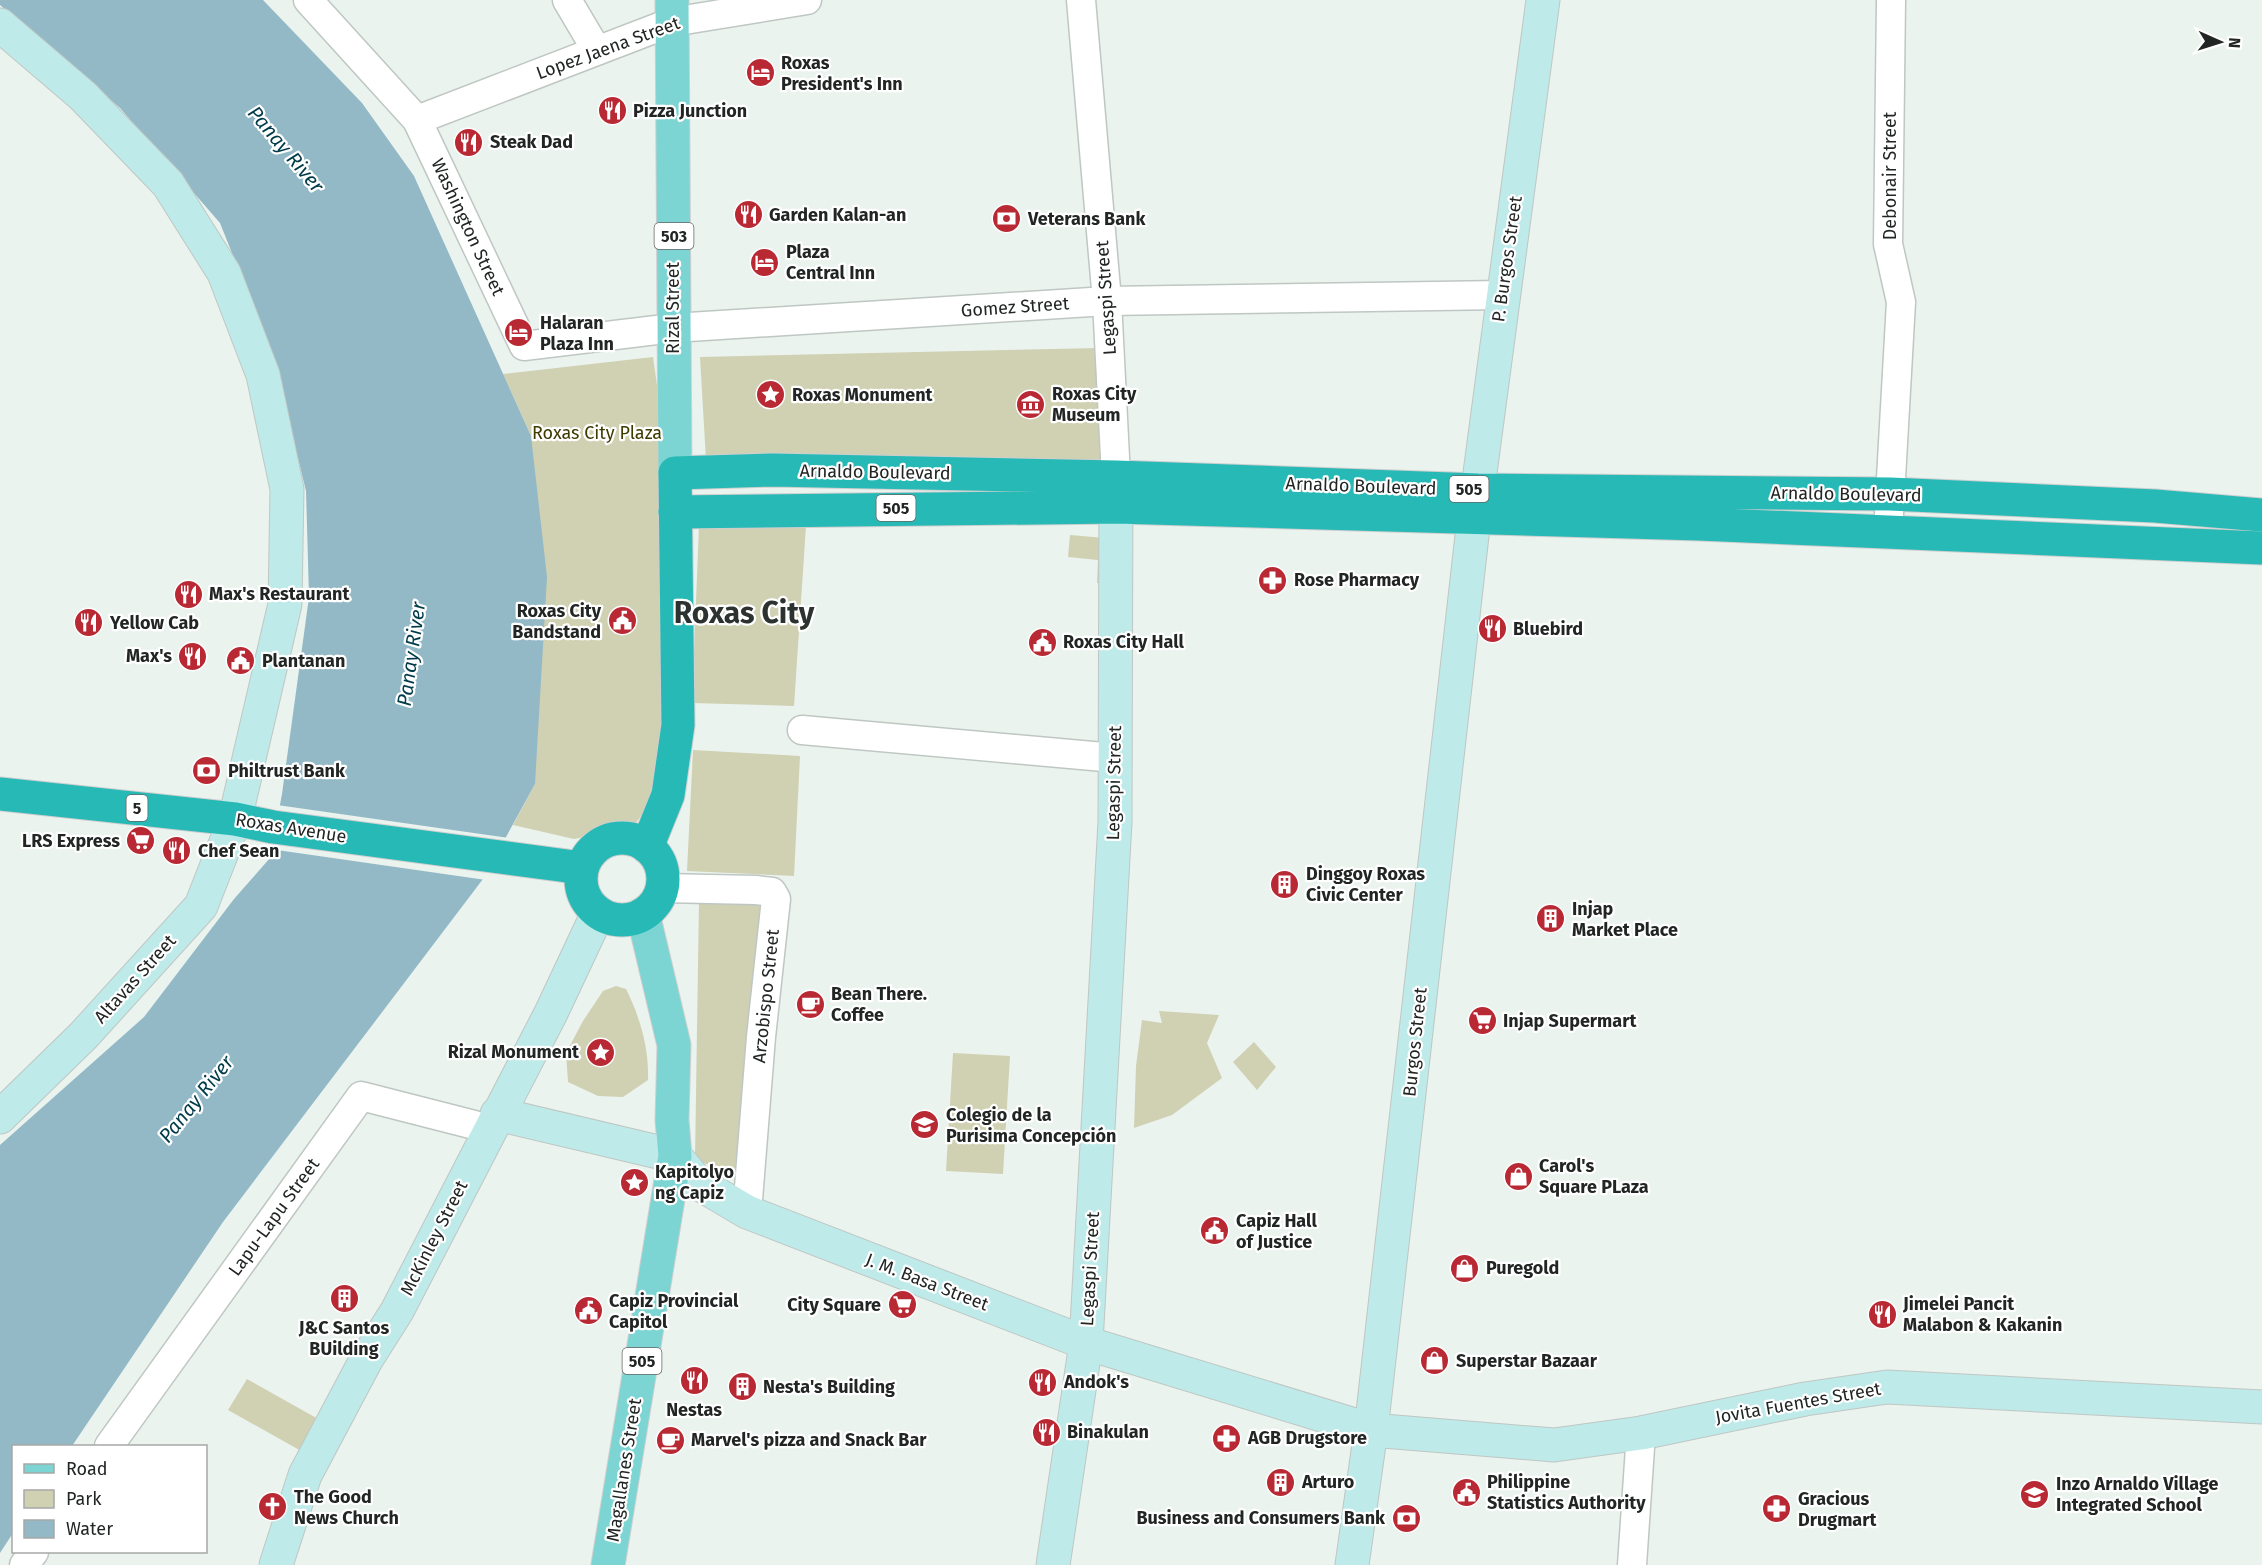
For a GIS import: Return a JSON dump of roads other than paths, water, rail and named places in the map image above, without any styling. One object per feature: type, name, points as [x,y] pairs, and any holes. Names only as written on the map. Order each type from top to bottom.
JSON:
[{"type":"highway","name":"Arnaldo Boulevard","points":[[675,472],[771,470],[1117,492],[1476,504],[1888,531],[2262,548]]},
{"type":"highway","points":[[647,847],[668,795],[678,725],[675,472]]},
{"type":"highway","name":"Arnaldo Boulevard","points":[[675,512],[1117,492]]},
{"type":"highway","name":"Arnaldo Boulevard","points":[[1476,504],[1890,494],[2155,506],[2262,515]]},
{"type":"highway","name":"Roxas Avenue","points":[[0,794],[235,819],[273,827],[510,861],[582,868]]},
{"type":"highway","points":[[610,839],[636,840],[647,847],[661,865],[662,888],[651,908],[643,914],[620,920],[598,913],[583,894],[582,868],[588,855],[610,839]]},
{"type":"main road","name":"Rizal Street","points":[[672,11],[675,185],[673,328],[675,472]]},
{"type":"main road","name":"Magallanes Street","points":[[608,1565],[675,1156],[672,1120],[674,1045],[643,914]]},
{"type":"street","name":"Washington Street","points":[[308,0],[417,120],[524,346],[673,328]]},
{"type":"street","points":[[567,0],[596,49]]},
{"type":"street","name":"Lopez Jaena Street","points":[[417,120],[596,49],[672,11],[807,0]]},
{"type":"street","name":"Legaspi Street","points":[[1053,1565],[1086,1343],[1114,822],[1117,492],[1107,301],[1081,0]]},
{"type":"street","name":"P. Burgos Street","points":[[1476,504],[1543,0]]},
{"type":"street","name":"Debonair Street","points":[[1888,531],[1901,302],[1888,243],[1891,0]]},
{"type":"street","name":"Altavas Street","points":[[0,25],[83,96],[168,184],[224,273],[262,375],[287,489],[285,604],[235,819],[201,906],[84,1035],[0,1117]]},
{"type":"street","name":"Gomez Street","points":[[673,328],[1107,301],[1502,295]]},
{"type":"street","name":"Burgos Street","points":[[1352,1565],[1371,1430],[1476,504]]},
{"type":"street","points":[[802,730],[1115,758]]},
{"type":"street","name":"Arzobispo Street","points":[[662,888],[756,890],[772,892],[776,899],[761,1037],[747,1212]]},
{"type":"street","name":"McKinley Street","points":[[276,1565],[305,1475],[366,1360],[397,1311],[551,1013],[598,913]]},
{"type":"street","name":"Lapu-Lapu Street","points":[[110,1445],[361,1096],[493,1122]]},
{"type":"street","points":[[493,1122],[675,1156]]},
{"type":"street","name":"J. M. Basa Street","points":[[675,1156],[698,1183],[747,1212],[1086,1343],[1371,1430]]},
{"type":"street","name":"Jovita Fuentes Street","points":[[1371,1430],[1554,1444],[1641,1433],[1805,1398],[1887,1387],[2262,1407]]},
{"type":"street","points":[[1632,1565],[1641,1433]]},
{"type":"water","name":"Panay River","points":[[0,0],[263,0],[362,103],[414,176],[531,436],[547,577],[535,784],[483,879],[223,1222],[73,1445],[12,1445],[12,1535],[0,1553],[0,1145],[144,1017],[234,899],[270,858],[282,794],[309,597],[306,491],[273,356],[220,223],[120,108],[0,5]]},
{"type":"place","name":"Roxas President's Inn","points":[[760,73]]},
{"type":"place","name":"Pizza Junction","points":[[612,111]]},
{"type":"place","name":"Steak Dad","points":[[469,142]]},
{"type":"place","name":"Garden Kalan-an","points":[[748,215]]},
{"type":"place","name":"Veterans Bank","points":[[1007,219]]},
{"type":"place","name":"Plaza Central Inn","points":[[765,262]]},
{"type":"place","name":"Halaran Plaza Inn","points":[[519,333]]},
{"type":"place","name":"Roxas Monument","points":[[771,395]]},
{"type":"place","name":"Roxas City Museum","points":[[1031,404]]},
{"type":"place","name":"Rose Pharmacy","points":[[1273,580]]},
{"type":"place","name":"Max's Restaurant","points":[[188,594]]},
{"type":"place","name":"Roxas City Bandstand","points":[[622,621]]},
{"type":"place","name":"Yellow Cab","points":[[89,623]]},
{"type":"place","name":"Bluebird","points":[[1492,629]]},
{"type":"place","name":"Roxas City Hall","points":[[1042,642]]},
{"type":"place","name":"Max's","points":[[193,656]]},
{"type":"place","name":"Plantanan","points":[[241,661]]},
{"type":"place","name":"Philtrust Bank","points":[[207,771]]},
{"type":"place","name":"LRS Express","points":[[141,841]]},
{"type":"place","name":"Chef Sean","points":[[177,851]]},
{"type":"place","name":"Dinggoy Roxas Civic Center","points":[[1285,884]]},
{"type":"place","name":"Injap Market Place","points":[[1551,919]]},
{"type":"place","name":"Bean There. Coffee","points":[[810,1004]]},
{"type":"place","name":"Injap Supermart","points":[[1482,1021]]},
{"type":"place","name":"Rizal Monument","points":[[600,1052]]},
{"type":"place","name":"Colegio de la Purisima Concepción","points":[[925,1125]]},
{"type":"place","name":"Carol's Square PLaza","points":[[1518,1176]]},
{"type":"place","name":"Kapitolyo ng Capiz","points":[[634,1182]]},
{"type":"place","name":"Capiz Hall of Justice","points":[[1215,1231]]},
{"type":"place","name":"Puregold","points":[[1465,1268]]},
{"type":"place","name":"J&C Santos BUilding","points":[[344,1299]]},
{"type":"place","name":"City Square","points":[[902,1305]]},
{"type":"place","name":"Capiz Provincial Capitol","points":[[588,1311]]},
{"type":"place","name":"Jimelei Pancit Malabon & Kakanin","points":[[1882,1314]]},
{"type":"place","name":"Superstar Bazaar","points":[[1435,1361]]},
{"type":"place","name":"Nestas","points":[[694,1381]]},
{"type":"place","name":"Andok's","points":[[1043,1382]]},
{"type":"place","name":"Nesta's Building","points":[[742,1387]]},
{"type":"place","name":"Binakulan","points":[[1046,1432]]},
{"type":"place","name":"AGB Drugstore","points":[[1227,1438]]},
{"type":"place","name":"Marvel's pizza and Snack Bar","points":[[670,1440]]},
{"type":"place","name":"Arturo","points":[[1281,1482]]},
{"type":"place","name":"Philippine Statistics Authority","points":[[1466,1492]]},
{"type":"place","name":"Inzo Arnaldo Village Integrated School","points":[[2035,1494]]},
{"type":"place","name":"The Good News Church","points":[[273,1507]]},
{"type":"place","name":"Gracious Drugmart","points":[[1777,1509]]},
{"type":"place","name":"Business and Consumers Bank","points":[[1406,1518]]},
{"type":"district","name":"Roxas City","points":[[744,613]]},
{"type":"park label","name":"Roxas City Plaza","points":[[597,433]]}]
